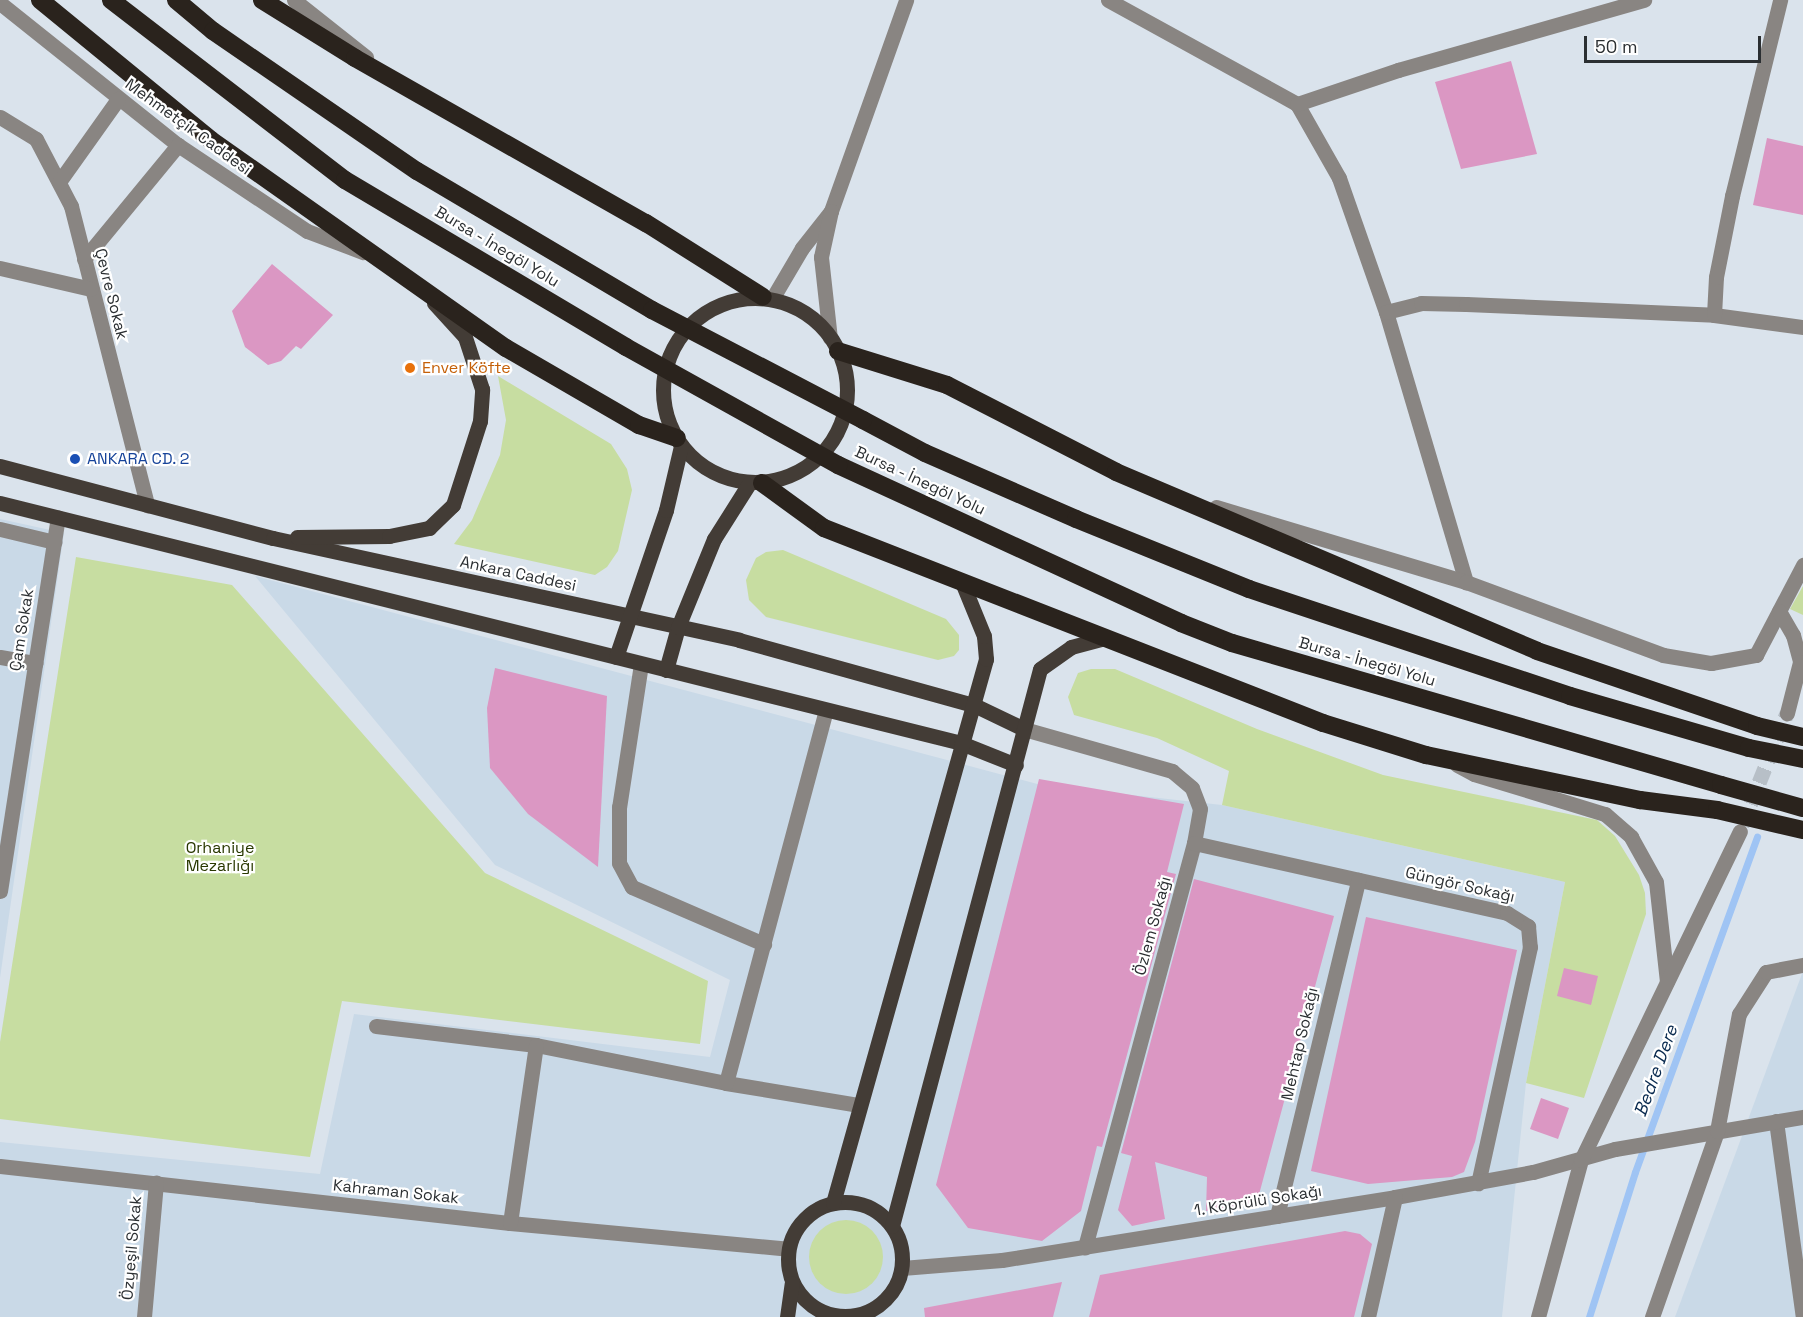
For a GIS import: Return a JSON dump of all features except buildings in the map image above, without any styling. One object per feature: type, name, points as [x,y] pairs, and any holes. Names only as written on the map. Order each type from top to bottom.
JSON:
[{"type":"highway","points":[[40,0],[211,140],[371,255],[506,348],[639,425],[679,442]]},
{"type":"highway","name":"Bursa - İnegöl Yolu","points":[[111,0],[345,180],[626,347],[838,465],[1161,614],[1232,643],[1803,808]]},
{"type":"highway","name":"Bursa - İnegöl Yolu","points":[[176,0],[213,31],[417,171],[652,310],[926,453],[1065,515],[1249,589],[1570,696],[1749,748],[1803,759]]},
{"type":"highway","points":[[262,0],[401,84],[646,223],[767,298]]},
{"type":"highway","points":[[834,344],[947,385],[1155,489],[1537,651],[1757,726],[1803,737]]},
{"type":"highway","points":[[756,482],[824,528],[1323,723],[1447,759],[1640,800],[1717,810],[1803,830]]},
{"type":"main road","points":[[273,537],[409,532],[429,528],[453,505],[480,422],[482,389],[465,337],[422,290]]},
{"type":"main road","points":[[767,298],[793,304],[819,321],[834,344],[848,375],[848,406],[837,435],[809,465],[792,476],[756,482],[731,480],[704,467],[679,442],[667,419],[662,389],[667,359],[682,333],[704,312],[733,299],[767,298]]},
{"type":"main road","points":[[616,657],[628,616],[666,510],[679,442]]},
{"type":"main road","name":"Ankara Caddesi","points":[[0,466],[273,537],[678,627],[974,705],[1024,729]]},
{"type":"main road","points":[[666,670],[678,627],[714,538],[756,482]]},
{"type":"main road","points":[[0,503],[961,743],[1016,765]]},
{"type":"main road","points":[[833,1203],[986,659],[984,636],[962,582]]},
{"type":"main road","points":[[892,1226],[1040,669],[1071,647],[1104,638]]},
{"type":"main road","points":[[787,1317],[792,1283],[788,1250],[803,1219],[833,1203],[866,1205],[892,1226],[903,1253],[902,1268],[899,1282],[878,1311],[849,1317],[831,1315],[809,1303],[792,1283]]},
{"type":"street","points":[[294,0],[401,84]]},
{"type":"street","points":[[834,344],[821,257],[831,211],[906,0]]},
{"type":"street","points":[[1297,104],[1398,70],[1644,0]]},
{"type":"street","points":[[1714,315],[1716,277],[1732,196],[1780,0]]},
{"type":"street","points":[[1113,1],[1297,104],[1339,178],[1386,312],[1466,582]]},
{"type":"street","name":"Mehmetçik Caddesi","points":[[0,3],[178,145],[307,231],[371,255]]},
{"type":"street","points":[[58,182],[118,99]]},
{"type":"street","name":"Çevre Sokak","points":[[0,117],[36,139],[71,206],[147,505]]},
{"type":"street","points":[[84,259],[178,145]]},
{"type":"street","points":[[767,298],[831,211]]},
{"type":"street","points":[[0,268],[91,289]]},
{"type":"street","points":[[1386,312],[1421,303],[1714,315],[1803,327]]},
{"type":"street","points":[[1155,489],[1466,582],[1663,655],[1711,663],[1756,655],[1803,566]]},
{"type":"street","name":"Çam Sokak","points":[[0,891],[58,517]]},
{"type":"street","points":[[0,529],[54,542]]},
{"type":"street","points":[[1779,611],[1796,642],[1800,662],[1786,713]]},
{"type":"street","points":[[0,657],[35,663]]},
{"type":"street","points":[[641,664],[619,807],[619,863],[632,887],[764,944]]},
{"type":"street","points":[[726,1083],[826,710]]},
{"type":"street","name":"Özlem Sokağı","points":[[1024,729],[1173,771],[1198,798],[1194,843],[1084,1248]]},
{"type":"street","points":[[1447,759],[1474,774],[1605,814],[1625,831],[1642,852],[1656,882],[1667,981]]},
{"type":"street","points":[[1538,1317],[1581,1160],[1740,831]]},
{"type":"street","name":"Güngör Sokağı","points":[[1194,843],[1507,913],[1528,926],[1530,947],[1478,1183]]},
{"type":"street","name":"Mehtap Sokağı","points":[[1277,1216],[1358,880]]},
{"type":"street","points":[[1652,1317],[1717,1131],[1739,1014],[1766,972],[1803,964]]},
{"type":"street","points":[[376,1026],[536,1045],[726,1083],[859,1105]]},
{"type":"street","points":[[510,1223],[536,1045]]},
{"type":"street","name":"1. Köprülü Sokağı","points":[[902,1268],[973,1263],[1084,1248],[1395,1197],[1478,1183],[1581,1160],[1615,1149],[1803,1117]]},
{"type":"street","points":[[1776,1121],[1803,1317]]},
{"type":"street","name":"Kahraman Sokak","points":[[0,1166],[510,1223],[788,1250]]},
{"type":"street","name":"Özyeşil Sokak","points":[[144,1317],[156,1183]]},
{"type":"street","points":[[1368,1317],[1395,1197]]},
{"type":"shaded area","points":[[0,519],[64,533],[0,978]]},
{"type":"shaded area","points":[[255,576],[1041,785],[1222,805],[1565,882],[1526,1083],[1502,1317],[0,1317],[0,1142],[320,1174],[354,1014],[710,1057],[730,980],[495,865]]},
{"type":"shaded area","points":[[1803,971],[1803,1317],[1675,1317]]},
{"type":"green space","points":[[498,376],[611,444],[627,469],[632,490],[618,551],[607,567],[595,575],[454,544],[472,520],[500,455],[506,420]]},
{"type":"green space","points":[[783,550],[946,619],[959,635],[959,650],[954,656],[938,660],[766,617],[749,600],[746,580],[756,558],[766,552]]},
{"type":"green space","name":"Orhaniye Mezarlığı","points":[[76,557],[232,585],[485,873],[708,981],[700,1044],[342,1001],[310,1157],[0,1119],[0,1042]]},
{"type":"green space","points":[[1803,586],[1803,615],[1790,609]]},
{"type":"green space","points":[[1091,669],[1115,669],[1257,729],[1383,775],[1597,820],[1615,836],[1639,875],[1645,893],[1646,914],[1584,1098],[1526,1083],[1565,882],[1222,805],[1229,771],[1157,738],[1074,715],[1068,697],[1078,673]]},
{"type":"green space","points":[[846,1220],[867,1226],[877,1236],[883,1257],[877,1278],[867,1288],[846,1294],[825,1288],[815,1278],[809,1257],[815,1236],[825,1226]]},
{"type":"waterway","name":"Bedre Dere","points":[[1589,1317],[1635,1172],[1757,836]]},
{"type":"tunnel","points":[[1742,825],[1787,713]]},
{"type":"place","name":"Enver Köfte","points":[[410,368]]},
{"type":"place","name":"ANKARA CD. 2","points":[[75,459]]}]
